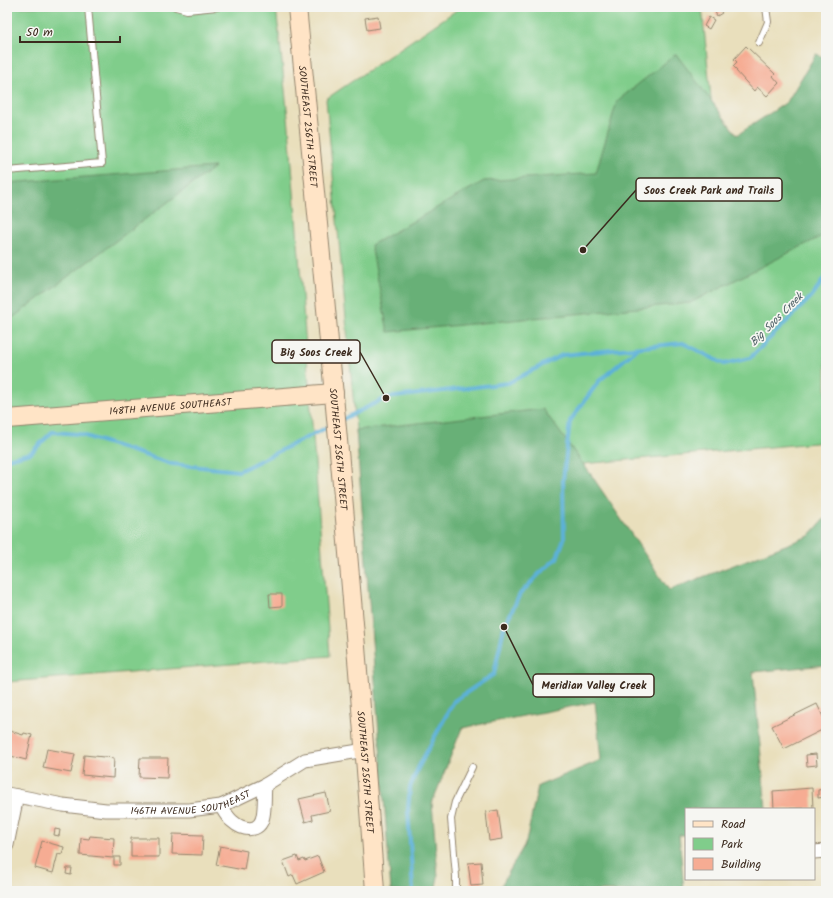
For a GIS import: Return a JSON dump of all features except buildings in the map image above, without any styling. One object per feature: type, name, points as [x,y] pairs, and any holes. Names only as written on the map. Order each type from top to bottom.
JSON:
[{"type":"main road","name":"SOUTHEAST 256TH STREET","points":[[298,7],[335,402],[365,750],[375,891]]},
{"type":"main road","name":"148TH AVENUE SOUTHEAST","points":[[7,419],[335,402]]},
{"type":"street","name":"146TH AVENUE SOUTHEAST","points":[[12,795],[63,805],[106,810],[189,810],[221,806],[264,785],[305,760],[365,750]]},
{"type":"street","points":[[221,806],[231,820],[236,824],[249,829],[255,828],[260,825],[263,817],[264,785]]},
{"type":"street","points":[[7,845],[12,795]]},
{"type":"street","points":[[815,852],[826,851]]},
{"type":"lane","points":[[7,171],[102,163],[88,7]]},
{"type":"lane","points":[[176,7],[187,10],[217,7]]},
{"type":"lane","points":[[759,43],[768,22],[766,7]]},
{"type":"lane","points":[[456,891],[451,819],[455,802],[472,767]]},
{"type":"lane","points":[[7,890],[16,891]]},
{"type":"green space","points":[[7,7],[276,7],[289,127],[330,656],[7,682]]},
{"type":"green space","points":[[461,7],[702,7],[718,170],[826,161],[826,442],[361,484],[326,99]]},
{"type":"green space","points":[[676,54],[737,135],[787,102],[816,54],[826,58],[826,234],[690,303],[388,332],[371,245],[484,181],[596,173],[617,101]]},
{"type":"green space","points":[[215,167],[7,322],[7,183]]},
{"type":"green space","points":[[543,409],[592,476],[669,590],[809,536],[826,517],[826,665],[753,672],[766,808],[685,808],[685,835],[679,835],[684,891],[498,891],[526,842],[538,786],[601,760],[595,702],[462,728],[432,803],[438,877],[435,891],[391,891],[356,430]]},
{"type":"waterway","name":"Big Soos Creek","points":[[341,420],[386,398],[508,383],[562,355],[683,343],[724,364],[750,358],[812,296],[826,276]]},
{"type":"waterway","points":[[413,891],[408,809],[410,787],[418,768],[454,701],[494,674],[504,627],[520,594],[557,558],[564,539],[563,480],[570,421],[599,381],[637,349]]},
{"type":"waterway","name":"Big Soos Creek","points":[[7,459],[31,453],[52,432],[79,434],[172,464],[239,471],[332,425]]},
{"type":"place","name":"Soos Creek Park and Trails","points":[[583,250]]},
{"type":"place","name":"Big Soos Creek","points":[[386,398]]},
{"type":"place","name":"Meridian Valley Creek","points":[[504,627]]}]
